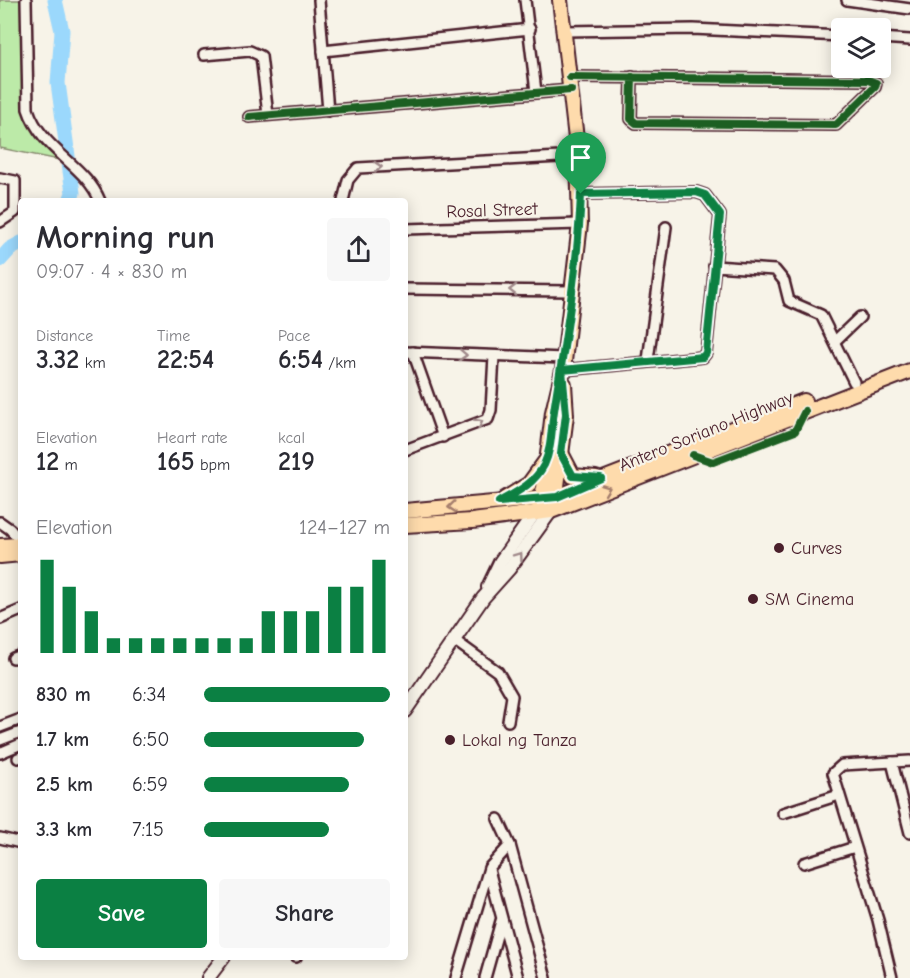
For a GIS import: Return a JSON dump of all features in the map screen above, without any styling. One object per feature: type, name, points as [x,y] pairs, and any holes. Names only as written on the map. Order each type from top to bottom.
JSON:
[{"type":"main road","points":[[408,707],[483,598],[509,569],[551,511],[557,497],[554,412],[563,364],[580,224],[581,194],[571,84],[560,0]]},
{"type":"main road","name":"Antero Soriano Highway","points":[[408,511],[557,497],[601,478],[910,362]]},
{"type":"main road","name":"Antero Soriano Highway","points":[[408,525],[551,511],[910,371]]},
{"type":"main road","points":[[555,453],[573,476],[601,478]]},
{"type":"main road","points":[[483,598],[500,562],[534,514],[555,453]]},
{"type":"main road","points":[[499,502],[529,484],[555,453]]},
{"type":"main road","points":[[0,546],[18,543]]},
{"type":"main road","points":[[0,556],[18,554]]},
{"type":"main road","points":[[208,978],[222,960]]},
{"type":"street","points":[[26,0],[28,109],[37,130],[57,153],[89,183],[98,198]]},
{"type":"street","points":[[319,0],[328,111]]},
{"type":"street","points":[[525,0],[536,92]]},
{"type":"street","points":[[847,0],[910,9]]},
{"type":"street","points":[[322,51],[530,29]]},
{"type":"street","points":[[564,31],[693,29],[831,35]]},
{"type":"street","points":[[891,39],[910,40]]},
{"type":"street","points":[[204,55],[250,51],[261,56],[268,115]]},
{"type":"street","points":[[249,117],[536,92],[571,84],[632,77],[868,80],[876,83],[875,87],[836,125],[636,123],[631,119],[632,77]]},
{"type":"street","points":[[344,198],[348,180],[358,168],[578,156]]},
{"type":"street","points":[[0,178],[15,181],[15,212],[0,222]]},
{"type":"street","points":[[443,437],[409,352],[494,356],[563,364],[705,356],[720,215],[701,193],[581,194]]},
{"type":"street","name":"Rosal Street","points":[[408,229],[580,224]]},
{"type":"street","points":[[648,360],[666,227]]},
{"type":"street","points":[[714,266],[775,270],[784,281],[789,301],[820,315],[854,382]]},
{"type":"street","points":[[408,289],[572,291]]},
{"type":"street","points":[[835,341],[860,317]]},
{"type":"street","points":[[408,449],[488,419],[491,410],[494,356]]},
{"type":"street","points":[[0,522],[10,529],[18,539]]},
{"type":"street","points":[[0,619],[18,611]]},
{"type":"street","points":[[454,640],[498,672],[512,696],[508,721]]},
{"type":"street","points":[[0,727],[18,720]]},
{"type":"street","points":[[0,740],[18,733]]},
{"type":"street","points":[[0,753],[18,745]]},
{"type":"street","points":[[892,978],[833,773],[842,765],[910,760]]},
{"type":"street","points":[[892,762],[910,833]]},
{"type":"street","points":[[783,813],[839,795]]},
{"type":"street","points":[[498,819],[510,845],[546,978]]},
{"type":"street","points":[[0,838],[18,842]]},
{"type":"street","points":[[456,978],[489,868],[510,845]]},
{"type":"street","points":[[804,863],[855,847]]},
{"type":"street","points":[[489,868],[518,978]]},
{"type":"street","points":[[485,978],[501,918]]},
{"type":"green space","points":[[0,0],[27,0],[28,109],[37,130],[59,160],[0,148]]},
{"type":"waterway","points":[[55,0],[62,31],[58,83],[73,193],[71,198]]},
{"type":"waterway","points":[[0,260],[10,249],[18,245]]},
{"type":"cycle path","points":[[570,77],[868,80],[876,83],[875,87],[836,125],[636,123],[631,119],[632,77]]},
{"type":"cycle path","points":[[249,117],[571,90]]},
{"type":"cycle path","points":[[563,370],[703,357],[706,353],[720,215],[705,195],[696,192],[581,194]]},
{"type":"cycle path","points":[[693,455],[713,462],[795,431],[805,411]]},
{"type":"place","name":"Curves","points":[[779,548]]},
{"type":"place","name":"SM Cinema","points":[[753,599]]},
{"type":"place","name":"Lokal ng Tanza","points":[[450,740]]},
{"type":"route","points":[[696,192],[705,195],[720,215],[706,353],[703,357],[648,360],[562,370],[566,414],[561,454],[566,468],[578,478],[601,478],[557,497],[499,502],[529,484],[537,476],[550,452],[554,412],[564,358],[580,224],[581,194],[696,192]]}]
